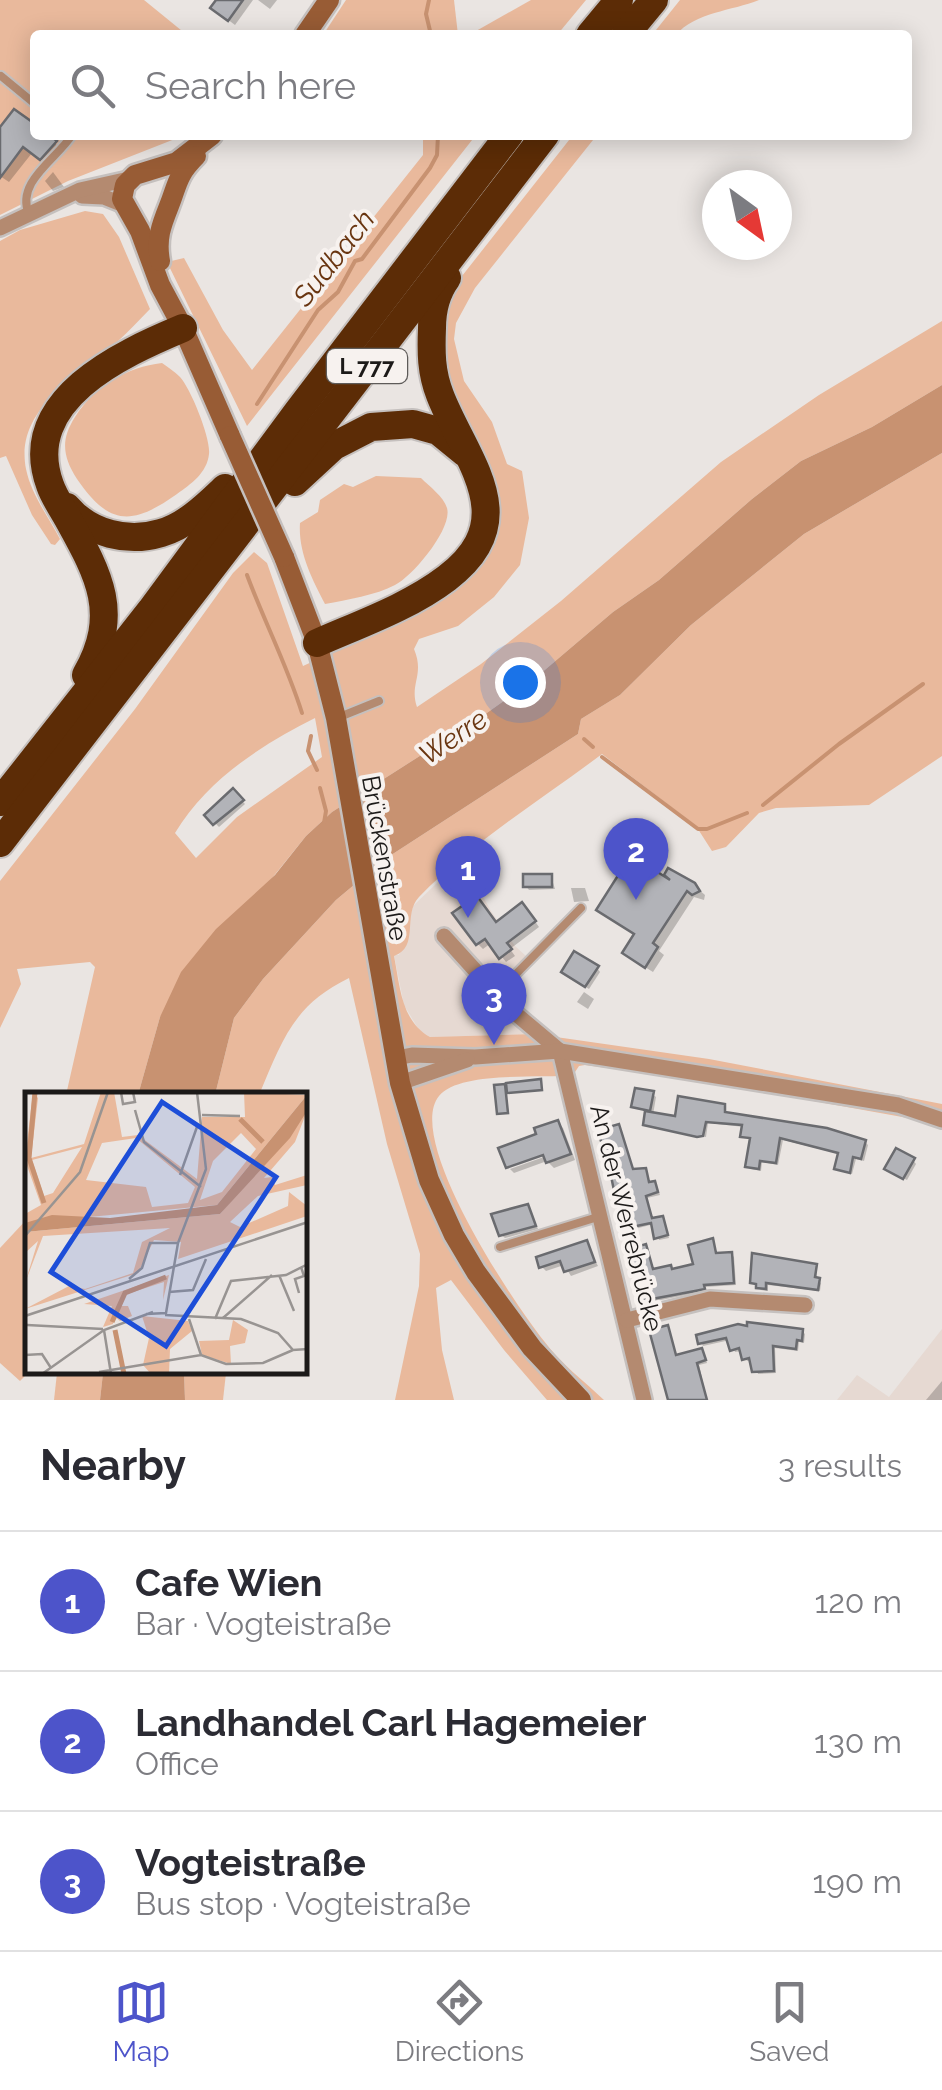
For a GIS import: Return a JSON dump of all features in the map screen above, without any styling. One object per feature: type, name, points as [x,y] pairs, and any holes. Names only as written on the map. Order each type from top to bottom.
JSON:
[{"type":"highway","points":[[594,30],[619,0]]},
{"type":"highway","points":[[629,30],[654,0]]},
{"type":"highway","name":"L 777","points":[[0,802],[151,610],[505,140]]},
{"type":"highway","name":"L 777","points":[[0,843],[541,140]]},
{"type":"highway","name":"L 777","points":[[317,643],[448,578],[481,537],[484,494],[474,460],[440,396],[431,365],[432,310],[440,287],[481,233],[494,199]]},
{"type":"highway","name":"L 777","points":[[30,764],[33,746],[88,672],[101,645],[106,609],[100,580],[50,486],[46,446],[50,428],[62,404],[82,383],[126,353],[183,328]]},
{"type":"highway","points":[[50,486],[86,526],[117,536],[161,533],[202,510],[234,480],[292,404],[316,387]]},
{"type":"highway","points":[[239,534],[334,446],[371,427],[414,424],[438,431],[474,460]]},
{"type":"main road","points":[[308,30],[328,0]]},
{"type":"main road","points":[[208,140],[177,162],[139,176],[122,192],[128,211],[145,222],[168,204],[184,169],[210,140]]},
{"type":"main road","points":[[139,176],[161,177],[168,204]]},
{"type":"main road","name":"Brückenstraße","points":[[168,204],[158,238],[170,302]]},
{"type":"main road","name":"Brückenstraße","points":[[128,211],[284,558],[317,643],[336,718],[400,1083],[429,1180],[476,1272],[532,1348],[581,1400]]},
{"type":"street","points":[[0,228],[80,190],[139,176]]},
{"type":"street","points":[[63,199],[104,197],[128,211]]},
{"type":"street","points":[[444,936],[510,1009],[560,1051]]},
{"type":"street","points":[[396,1058],[560,1051],[898,1105],[942,1120]]},
{"type":"street","name":"An der Werrebrücke","points":[[560,1051],[643,1399]]},
{"type":"street","points":[[400,1083],[475,1057]]},
{"type":"street","points":[[627,1320],[710,1300],[805,1305]]},
{"type":"lane","points":[[1,76],[30,100]]},
{"type":"lane","points":[[29,214],[24,193],[68,140]]},
{"type":"lane","points":[[336,718],[379,702]]},
{"type":"lane","points":[[510,1009],[507,989],[513,977],[581,908]]},
{"type":"lane","points":[[500,1246],[601,1216]]},
{"type":"shaded area","points":[[0,0],[144,0],[181,30],[30,30],[30,140],[172,140],[68,181],[0,215]]},
{"type":"shaded area","points":[[346,0],[454,0],[457,30],[326,30]]},
{"type":"shaded area","points":[[531,0],[586,0],[561,30],[478,30]]},
{"type":"shaded area","points":[[680,0],[759,0],[703,17],[681,30],[656,30]]},
{"type":"shaded area","points":[[423,140],[472,140],[247,426],[167,262],[184,258],[223,330],[252,370],[423,155]]},
{"type":"shaded area","points":[[569,140],[593,140],[475,288],[456,323],[454,339],[464,381],[492,422],[507,464],[522,471],[529,518],[520,565],[494,597],[458,626],[419,639],[414,649],[418,666],[417,707],[481,664],[561,601],[721,462],[819,395],[942,321],[942,385],[872,427],[801,461],[533,680],[332,812],[306,836],[160,1017],[139,1092],[67,1092],[95,967],[90,962],[17,969],[21,984],[0,1028],[0,881],[135,709],[233,573],[254,552],[267,563],[303,666],[407,618],[468,576],[490,473],[435,358],[451,290]],"holes":[[[315,718],[322,757],[237,817],[196,858],[175,833],[219,780],[275,740]]]},
{"type":"shaded area","points":[[85,211],[103,214],[119,237],[150,309],[53,395],[30,428],[25,447],[26,469],[60,539],[55,545],[32,515],[6,456],[0,458],[0,241],[20,230]]},
{"type":"shaded area","points":[[162,363],[180,377],[195,403],[207,437],[208,461],[193,482],[147,512],[134,516],[111,513],[100,506],[72,471],[65,448],[67,433],[83,406],[102,387],[124,374]]},
{"type":"shaded area","points":[[942,453],[942,756],[869,805],[776,808],[759,813],[726,847],[712,851],[696,826],[602,754],[484,840],[419,897],[414,904],[406,946],[394,956],[400,991],[413,1022],[430,1037],[535,1034],[709,1059],[942,1104],[942,1129],[919,1120],[703,1081],[585,1065],[579,1066],[573,1075],[483,1079],[450,1088],[439,1096],[432,1117],[436,1147],[467,1221],[544,1341],[604,1400],[547,1400],[451,1280],[436,1288],[442,1350],[454,1400],[395,1400],[419,1286],[420,1254],[387,1144],[349,978],[302,1013],[283,1041],[260,1092],[216,1092],[234,1018],[263,979],[336,900],[385,859],[578,734],[581,719],[620,695],[691,625],[804,534]]},
{"type":"shaded area","points":[[376,476],[421,478],[447,508],[444,527],[421,562],[403,580],[370,594],[325,604],[304,555],[300,523],[318,512],[320,500],[344,484],[353,487]]},
{"type":"shaded area","points":[[462,859],[491,911],[526,956],[501,988],[505,1009],[535,1034],[430,1037],[419,1030],[404,1005],[394,955],[399,955],[413,906]]},
{"type":"shaded area","points":[[25,1221],[26,1375],[20,1381],[0,1363],[0,1248]]},
{"type":"shaded area","points":[[942,1329],[942,1400],[837,1400],[857,1375],[889,1397]]},
{"type":"shaded area","points":[[57,1375],[103,1375],[100,1400],[54,1400]]},
{"type":"shaded area","points":[[184,1375],[226,1375],[223,1400],[185,1400]]},
{"type":"water","name":"Werre","points":[[942,385],[942,453],[804,534],[691,625],[620,695],[581,719],[578,734],[385,859],[336,900],[263,979],[234,1018],[216,1092],[139,1092],[160,1017],[181,972],[216,929],[275,875],[306,836],[332,812],[533,680],[801,461],[872,427]]},
{"type":"water","points":[[103,1375],[184,1375],[185,1400],[100,1400]]},
{"type":"building","points":[[216,0],[243,0],[228,21],[210,8]]},
{"type":"building","points":[[14,109],[30,120],[30,140],[57,141],[40,160],[23,147],[0,178],[0,127]]},
{"type":"building","points":[[233,788],[244,800],[213,825],[204,815]]},
{"type":"building","points":[[631,855],[670,880],[664,875],[668,868],[695,883],[700,891],[692,895],[687,891],[653,943],[658,947],[645,968],[622,953],[634,934],[596,910]]},
{"type":"building","points":[[523,874],[552,874],[552,887],[523,887]]},
{"type":"building","points":[[472,889],[496,922],[522,902],[536,921],[507,943],[512,949],[499,959],[485,939],[476,945],[452,913],[465,904],[460,898]]},
{"type":"building","points":[[574,951],[599,966],[585,987],[561,972]]},
{"type":"building","points":[[541,1079],[542,1090],[507,1093],[506,1083]]},
{"type":"building","points":[[505,1084],[508,1113],[497,1114],[494,1085]]},
{"type":"building","points":[[635,1088],[654,1091],[650,1111],[631,1107]]},
{"type":"building","points":[[678,1096],[725,1104],[725,1112],[827,1128],[866,1140],[861,1159],[853,1157],[850,1173],[834,1169],[838,1153],[780,1138],[776,1163],[760,1161],[759,1169],[745,1167],[750,1138],[740,1137],[742,1125],[706,1122],[703,1136],[697,1137],[643,1125],[645,1111],[675,1116]]},
{"type":"building","points":[[558,1120],[571,1154],[546,1163],[543,1155],[506,1168],[498,1148],[536,1134],[534,1128]]},
{"type":"building","points":[[619,1124],[633,1169],[646,1168],[649,1182],[655,1181],[658,1192],[646,1196],[652,1218],[663,1216],[668,1235],[654,1239],[651,1223],[622,1229],[611,1176],[616,1175],[610,1154],[605,1156],[598,1130]]},
{"type":"building","points":[[896,1148],[915,1158],[903,1179],[884,1169]]},
{"type":"building","points":[[528,1204],[536,1226],[499,1236],[491,1214]]},
{"type":"building","points":[[713,1238],[716,1253],[732,1252],[734,1283],[704,1285],[705,1289],[641,1301],[629,1249],[646,1244],[653,1269],[671,1265],[672,1269],[693,1264],[688,1245]]},
{"type":"building","points":[[587,1240],[595,1262],[564,1272],[560,1261],[539,1268],[536,1257]]},
{"type":"building","points":[[752,1253],[817,1264],[818,1290],[766,1283],[766,1289],[756,1288],[756,1284],[750,1283]]},
{"type":"building","points":[[747,1322],[803,1329],[802,1341],[797,1340],[796,1349],[773,1346],[774,1371],[752,1372],[749,1358],[742,1360],[739,1348],[730,1351],[726,1338],[698,1344],[696,1335],[738,1324],[747,1326]]},
{"type":"building","points":[[668,1325],[676,1355],[702,1348],[706,1360],[697,1363],[707,1400],[668,1400],[649,1330]]},
{"type":"waterway","name":"Sudbach","points":[[429,0],[426,14],[430,30]]},
{"type":"waterway","name":"Sudbach","points":[[257,404],[318,310],[338,292],[355,261],[362,259],[430,168],[437,155],[438,140]]},
{"type":"waterway","name":"Sudbach","points":[[247,575],[302,713]]},
{"type":"waterway","points":[[763,805],[923,684]]},
{"type":"waterway","name":"Sudbach","points":[[311,736],[308,751],[317,770]]},
{"type":"waterway","points":[[584,739],[593,747]]},
{"type":"waterway","points":[[602,757],[698,829],[747,813]]},
{"type":"waterway","name":"Sudbach","points":[[320,788],[326,811],[324,823]]},
{"type":"place","name":"Landhandel Carl Hagemeier","points":[[636,900]]},
{"type":"place","name":"Cafe Wien","points":[[468,918]]},
{"type":"place","name":"Vogteistraße","points":[[494,1045]]}]
